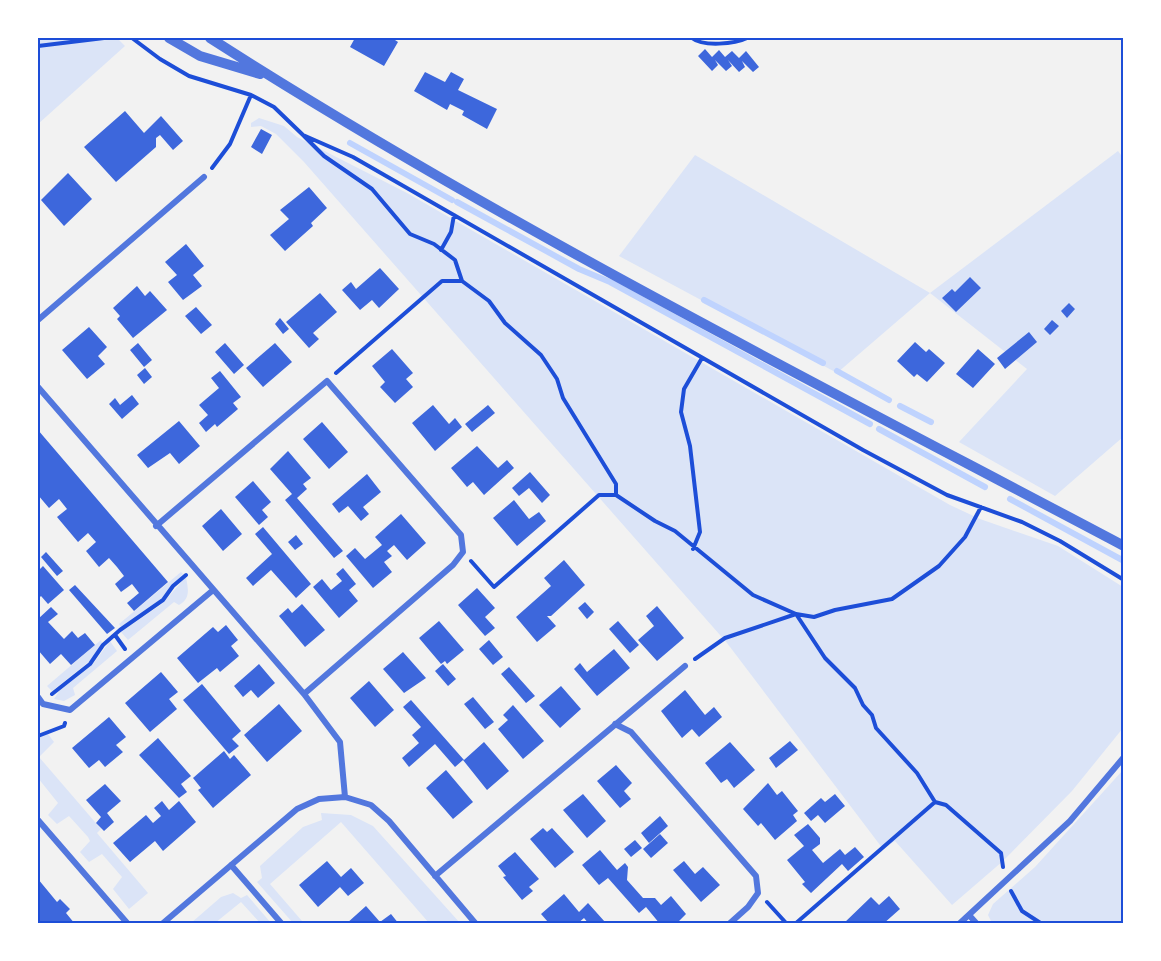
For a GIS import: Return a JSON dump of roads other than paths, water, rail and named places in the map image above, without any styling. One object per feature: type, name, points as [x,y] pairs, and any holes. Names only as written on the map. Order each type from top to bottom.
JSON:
[{"type":"street","points":[[169,38],[200,56],[273,78]]},
{"type":"street","points":[[210,38],[273,78],[607,272],[1124,546]]},
{"type":"street","points":[[38,320],[204,177]]},
{"type":"street","points":[[156,526],[327,381],[461,535],[463,552],[453,565],[304,694]]},
{"type":"street","points":[[38,387],[212,591],[304,694],[340,742],[345,797]]},
{"type":"street","points":[[38,697],[43,704],[70,710],[212,591]]},
{"type":"street","points":[[435,876],[685,666]]},
{"type":"street","points":[[615,724],[631,732],[756,876],[758,893],[748,907],[729,924]]},
{"type":"street","points":[[959,924],[1070,821],[1124,757]]},
{"type":"street","points":[[162,924],[297,809],[319,799],[345,797],[371,805],[389,821],[476,924]]},
{"type":"street","points":[[38,820],[128,924]]},
{"type":"street","points":[[231,865],[282,924]]},
{"type":"street","points":[[969,915],[977,924]]},
{"type":"waterway","points":[[350,143],[452,200]]},
{"type":"waterway","points":[[457,202],[579,269],[610,282],[870,424]]},
{"type":"waterway","points":[[704,300],[823,363]]},
{"type":"waterway","points":[[837,371],[889,400]]},
{"type":"waterway","points":[[900,406],[931,422]]},
{"type":"waterway","points":[[879,429],[985,487]]},
{"type":"waterway","points":[[1010,499],[1124,561]]}]
